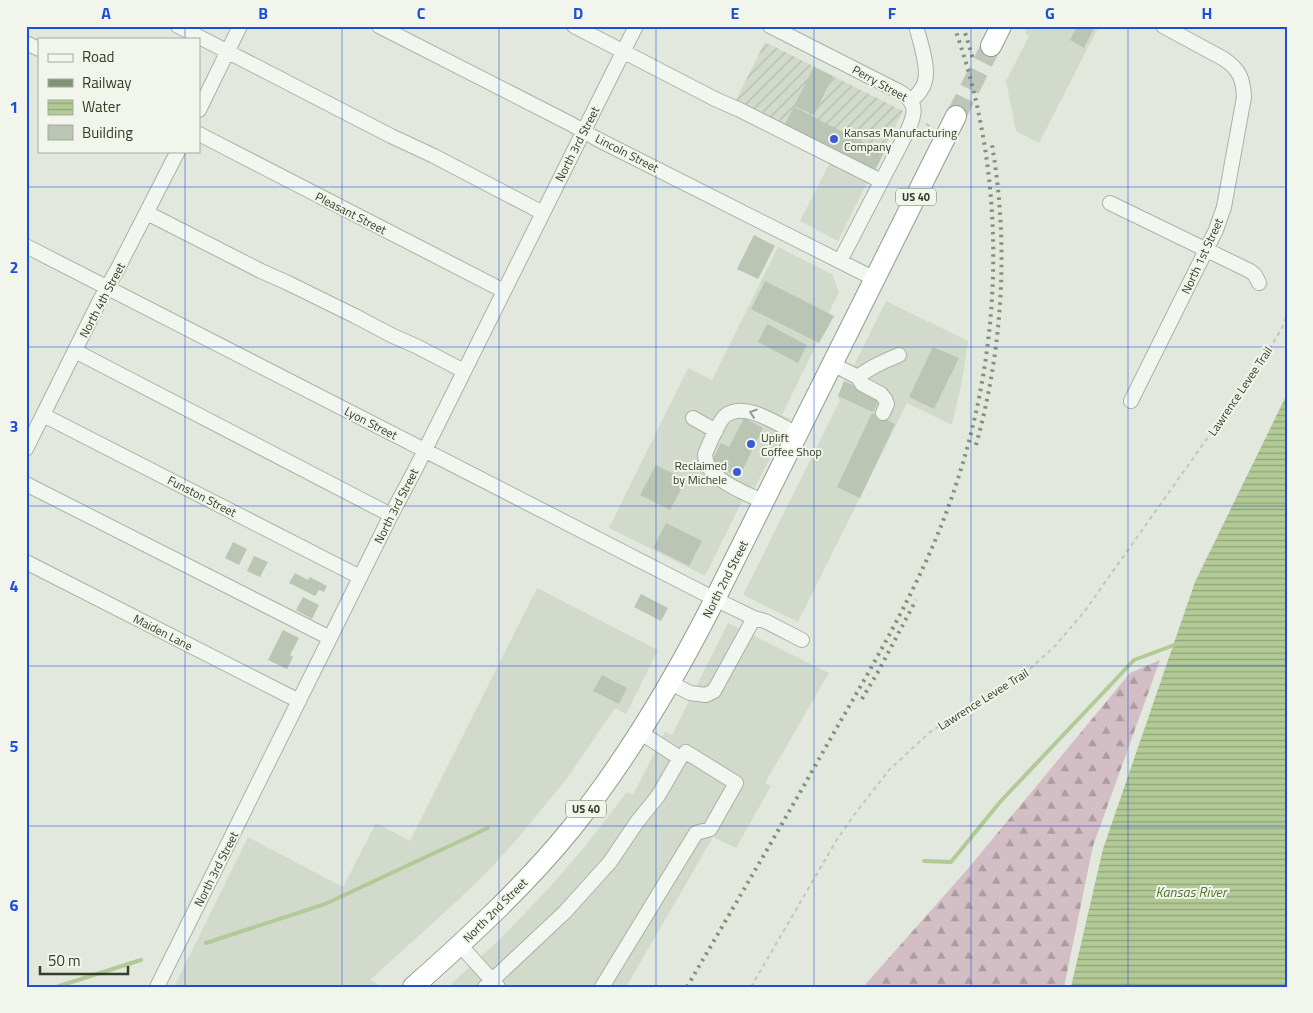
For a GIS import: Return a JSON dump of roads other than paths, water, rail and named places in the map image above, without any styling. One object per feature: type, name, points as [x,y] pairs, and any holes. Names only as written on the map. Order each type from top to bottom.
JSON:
[{"type":"highway","points":[[991,46],[1001,26]]},
{"type":"highway","name":"North 2nd Street","points":[[413,987],[460,945],[518,888],[591,803],[641,733],[671,684],[716,599],[956,116]]},
{"type":"street","points":[[178,26],[543,213]]},
{"type":"street","points":[[200,108],[240,26]]},
{"type":"street","name":"Lincoln Street","points":[[379,26],[875,279]]},
{"type":"street","points":[[574,26],[881,181]]},
{"type":"street","name":"North 3rd Street","points":[[157,987],[636,26]]},
{"type":"street","name":"Perry Street","points":[[770,26],[900,92],[914,106],[910,126],[840,261]]},
{"type":"street","points":[[911,101],[919,94],[925,81],[926,71],[916,26]]},
{"type":"street","name":"North 1st Street","points":[[1131,401],[1216,230],[1224,207],[1244,97],[1244,85],[1239,72],[1231,64],[1224,58],[1163,26]]},
{"type":"street","points":[[26,43],[38,49]]},
{"type":"street","name":"Pleasant Street","points":[[200,135],[504,291]]},
{"type":"street","name":"North 4th Street","points":[[26,449],[31,425],[43,414],[178,152]]},
{"type":"street","points":[[1110,203],[1250,271],[1255,275],[1259,283]]},
{"type":"street","points":[[147,213],[260,271],[416,346],[464,372]]},
{"type":"street","name":"Lyon Street","points":[[26,246],[716,599],[802,640]]},
{"type":"street","points":[[75,351],[391,515]]},
{"type":"street","points":[[858,377],[865,371],[899,355]]},
{"type":"street","points":[[832,364],[858,377],[862,384],[881,394],[887,404],[883,413]]},
{"type":"street","points":[[764,502],[726,483],[713,473],[708,466],[705,454],[716,431],[726,416],[738,410],[756,414],[797,434]]},
{"type":"street","name":"Funston Street","points":[[43,414],[360,577]]},
{"type":"street","points":[[692,418],[716,431]]},
{"type":"street","points":[[26,484],[330,638]]},
{"type":"street","name":"Maiden Lane","points":[[26,562],[299,701]]},
{"type":"street","points":[[671,684],[690,693],[706,695],[714,691],[754,618]]},
{"type":"street","points":[[641,733],[680,758]]},
{"type":"street","points":[[460,945],[492,985],[610,862],[637,822],[658,796],[680,758],[686,752],[736,783],[710,829],[696,833],[602,987]]},
{"type":"water","name":"Kansas River","points":[[1287,394],[1287,987],[1071,987],[1103,849],[1195,582]]},
{"type":"waterway","points":[[924,861],[951,862],[1000,802],[1134,660],[1177,644]]},
{"type":"waterway","points":[[206,943],[325,904],[488,828]]},
{"type":"waterway","points":[[56,987],[141,960]]},
{"type":"tunnel","points":[[956,116],[991,46]]},
{"type":"railway","points":[[687,987],[872,667],[900,615],[937,536],[959,474],[976,411],[987,347],[993,282],[992,217],[986,153],[973,89],[954,26]]},
{"type":"railway","points":[[963,26],[974,62]]},
{"type":"railway","points":[[976,445],[992,371],[1001,296],[1000,220],[992,145]]},
{"type":"railway","points":[[862,699],[916,600]]},
{"type":"place","name":"Kansas Manufacturing Company","points":[[834,139]]},
{"type":"place","name":"Uplift Coffee Shop","points":[[751,444]]},
{"type":"place","name":"Reclaimed by Michele","points":[[737,472]]}]
